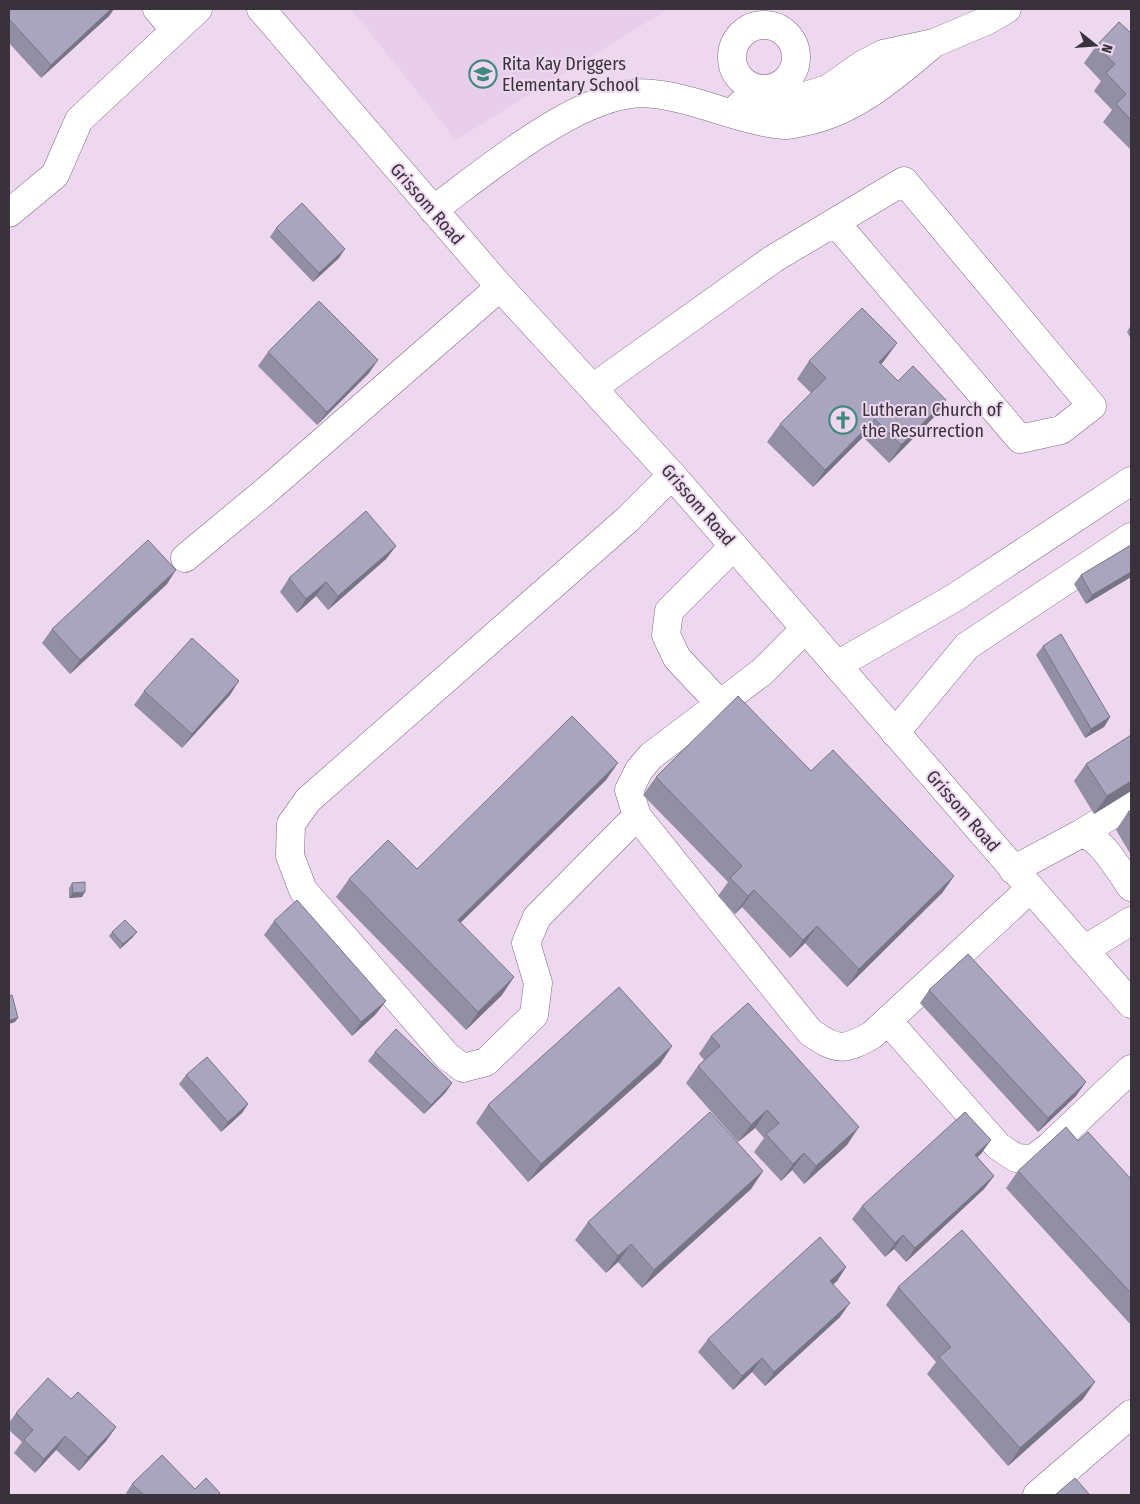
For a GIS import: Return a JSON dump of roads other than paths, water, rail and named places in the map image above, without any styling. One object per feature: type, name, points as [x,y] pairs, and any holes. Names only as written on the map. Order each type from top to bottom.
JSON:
[{"type":"main road","points":[[157,9],[176,30]]},
{"type":"main road","points":[[9,213],[55,175],[79,120],[198,9]]},
{"type":"main road","name":"Grissom Road","points":[[261,9],[500,287],[672,474],[1131,1004]]},
{"type":"main road","points":[[433,210],[501,159],[581,109],[630,94],[682,98],[725,111],[745,102],[767,105],[789,101],[828,89],[862,65],[883,54],[934,43],[986,21],[1007,9]]},
{"type":"main road","points":[[698,103],[742,81]]},
{"type":"main road","points":[[594,387],[773,259],[904,180],[1092,406],[1060,430],[1020,440],[835,222]]},
{"type":"main road","points":[[185,558],[500,287]]},
{"type":"main road","points":[[637,816],[537,917],[526,943],[538,983],[534,1015],[486,1062],[464,1068],[446,1056],[303,890],[290,856],[291,824],[308,800],[628,519],[672,474]]},
{"type":"main road","points":[[837,665],[954,598],[1128,491]]},
{"type":"main road","points":[[895,732],[967,646],[1131,538]]},
{"type":"main road","points":[[720,704],[677,658],[666,635],[669,611],[734,546]]},
{"type":"main road","points":[[806,629],[762,672],[651,756],[639,770],[629,790],[637,816],[810,1032],[830,1046],[852,1046],[872,1035],[888,1021],[1022,879],[1082,833],[1131,803]]},
{"type":"main road","points":[[1082,833],[1091,836],[1102,847],[1131,886]]},
{"type":"main road","points":[[1084,950],[1131,921]]},
{"type":"main road","points":[[888,1021],[998,1146],[1016,1158],[1033,1159],[1050,1146],[1131,1069]]},
{"type":"main road","points":[[1037,1495],[1131,1414]]},
{"type":"place","name":"Rita Kay Driggers Elementary School","points":[[483,74]]},
{"type":"place","name":"Lutheran Church of the Resurrection","points":[[843,420]]}]
